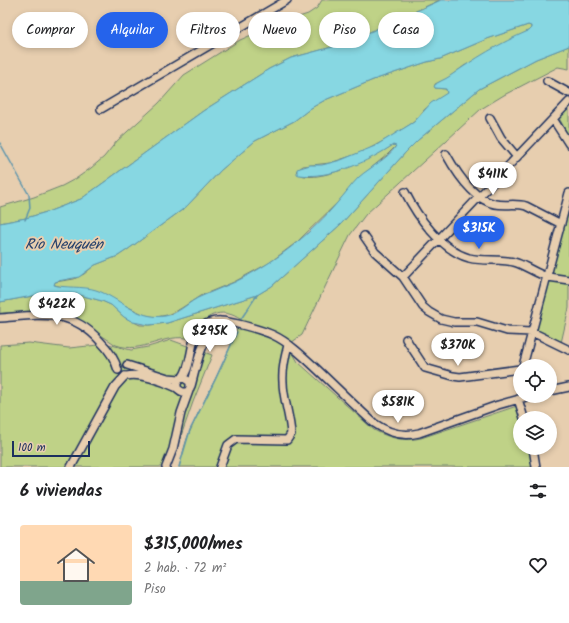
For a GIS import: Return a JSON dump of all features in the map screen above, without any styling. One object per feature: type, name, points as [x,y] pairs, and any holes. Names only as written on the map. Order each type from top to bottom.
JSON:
[{"type":"street","points":[[101,109],[287,0]]},
{"type":"street","points":[[547,81],[569,93]]},
{"type":"street","points":[[403,277],[569,102]]},
{"type":"street","points":[[490,118],[501,138],[517,157]]},
{"type":"street","points":[[553,119],[569,144]]},
{"type":"street","points":[[446,154],[456,172],[479,197],[494,204],[521,204],[561,224]]},
{"type":"street","points":[[405,192],[418,214],[439,239],[452,249],[469,258],[506,260],[518,263],[547,277],[569,280]]},
{"type":"street","points":[[526,359],[569,193]]},
{"type":"street","points":[[364,236],[375,252],[403,277],[423,307],[441,320],[454,322],[477,322],[507,331],[532,332],[569,350]]},
{"type":"street","points":[[0,318],[47,315],[72,320],[90,331],[109,352],[130,371],[115,387],[71,467]]},
{"type":"street","points":[[182,413],[181,398],[177,383],[188,368],[196,335],[202,326],[211,322],[222,321],[239,324],[271,334],[308,361],[374,423],[399,434],[409,435],[423,432],[513,400]]},
{"type":"street","points":[[166,467],[191,387],[201,349],[210,332],[221,326],[239,324]]},
{"type":"street","points":[[406,339],[426,368],[436,372],[460,377],[513,370]]},
{"type":"street","points":[[220,467],[228,445],[236,439],[287,440],[291,434],[282,382],[284,360],[288,345]]},
{"type":"street","points":[[109,352],[120,375],[138,375],[185,392],[191,387]]},
{"type":"street","points":[[115,387],[120,366],[125,365],[168,378],[188,380],[191,387]]},
{"type":"street","points":[[557,390],[569,387]]},
{"type":"street","points":[[534,455],[536,467]]},
{"type":"green space","points":[[322,0],[440,0],[414,12],[378,12],[378,28],[370,32],[370,12],[319,12],[319,48],[328,48],[291,58],[269,69],[203,111],[81,199],[50,211],[26,218],[0,223],[0,207],[34,197],[62,186],[77,178],[104,157],[117,141],[159,103],[184,75],[227,48],[240,48],[240,40],[248,36],[248,48],[311,48],[311,12],[317,8]]},
{"type":"green space","points":[[528,25],[531,26],[531,28],[528,31],[464,66],[448,78],[435,84],[435,88],[446,89],[447,93],[425,109],[414,122],[387,139],[363,152],[330,163],[303,166],[296,171],[303,176],[329,174],[360,163],[393,145],[396,146],[360,177],[338,202],[297,242],[269,263],[234,282],[200,296],[180,309],[167,315],[156,317],[145,315],[120,303],[54,284],[55,282],[74,279],[84,274],[95,265],[118,256],[127,250],[186,207],[221,170],[255,141],[294,121],[311,108],[325,100],[373,80],[440,59],[487,39]]},
{"type":"green space","points":[[569,46],[569,69],[558,67],[504,95],[481,109],[366,214],[350,235],[302,335],[288,345],[298,362],[374,430],[391,437],[409,440],[421,438],[520,405],[522,411],[513,411],[513,455],[534,455],[536,467],[179,467],[189,434],[224,361],[240,319],[229,314],[216,314],[206,319],[197,328],[191,339],[172,338],[144,346],[126,347],[116,345],[78,320],[0,315],[0,302],[38,295],[76,294],[102,301],[111,305],[124,317],[140,325],[149,325],[167,323],[257,295],[272,286],[341,224],[418,140],[479,89],[536,59]]},
{"type":"green space","points":[[569,107],[569,137],[559,118]]},
{"type":"green space","points":[[569,204],[569,276],[555,275],[552,270]]},
{"type":"green space","points":[[552,280],[569,282],[569,308],[561,343],[537,329],[549,282]]},
{"type":"green space","points":[[171,340],[212,355],[193,402],[170,467],[0,467],[0,345],[29,343],[69,348],[108,344],[131,350],[148,347]]},
{"type":"water","name":"Río Neuquén","points":[[441,0],[569,0],[569,46],[536,59],[479,89],[418,140],[341,224],[272,286],[257,295],[167,323],[149,325],[133,322],[124,317],[111,305],[102,301],[76,294],[38,295],[0,302],[0,223],[26,218],[50,211],[81,199],[203,111],[269,69],[291,58],[328,48],[370,48],[370,32],[378,28],[378,48],[434,48],[434,12],[414,12]],"holes":[[[528,25],[531,26],[531,28],[468,63],[436,84],[434,86],[435,88],[446,89],[447,93],[431,103],[414,122],[375,146],[341,160],[322,165],[310,165],[297,169],[297,174],[311,176],[336,172],[360,163],[393,145],[396,146],[384,159],[359,177],[328,213],[301,239],[275,259],[243,278],[197,298],[175,313],[165,316],[146,315],[137,312],[96,290],[54,285],[55,282],[58,281],[79,277],[95,265],[118,256],[127,250],[186,207],[221,170],[255,141],[294,121],[311,108],[325,100],[373,80],[440,59],[487,39]]]},
{"type":"waterway","points":[[0,143],[29,195],[30,208],[25,220]]},
{"type":"waterway","points":[[241,319],[257,295]]},
{"type":"waterway","points":[[179,467],[190,430],[237,332]]}]
